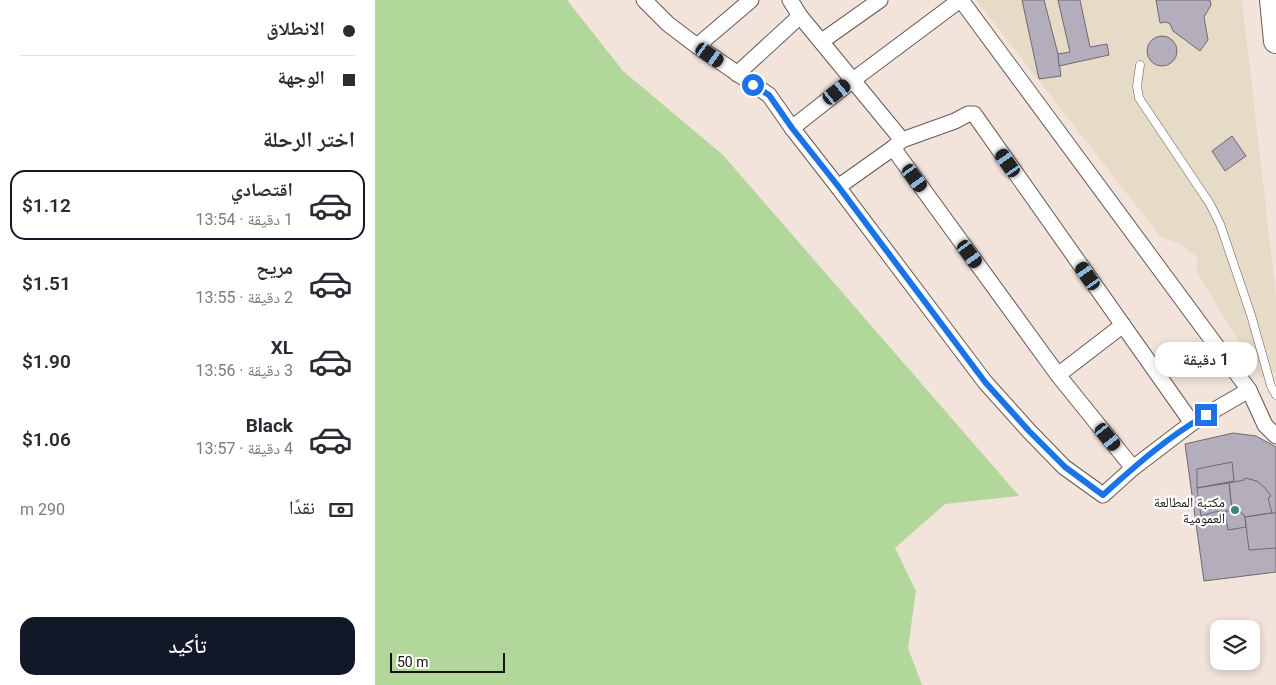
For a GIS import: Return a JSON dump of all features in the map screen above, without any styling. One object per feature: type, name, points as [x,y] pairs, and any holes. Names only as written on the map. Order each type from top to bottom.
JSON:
[{"type":"main road","points":[[1272,0],[1276,41]]},
{"type":"street","points":[[644,0],[668,24],[769,95],[985,382],[1029,431],[1065,467],[1103,495],[1133,468],[1191,423],[1249,390]]},
{"type":"street","points":[[697,46],[751,0]]},
{"type":"street","points":[[790,0],[800,16],[853,80],[1058,375],[1133,468]]},
{"type":"street","points":[[822,41],[880,0]]},
{"type":"street","points":[[792,128],[961,0],[1249,390],[1265,425],[1276,436]]},
{"type":"street","points":[[737,74],[800,16]]},
{"type":"street","points":[[838,186],[898,144],[968,114],[973,114],[1191,423]]},
{"type":"street","points":[[1058,375],[1123,325]]},
{"type":"lane","points":[[1140,65],[1137,86],[1139,98],[1210,204],[1220,224],[1251,315],[1271,386],[1276,395]]},
{"type":"shaded area","points":[[976,0],[1242,0],[1276,296],[1276,372],[1261,378],[1196,271],[1198,258],[1183,246],[1160,236]]},
{"type":"green space","points":[[375,0],[567,0],[623,71],[723,155],[1019,496],[945,504],[895,548],[916,591],[908,648],[922,685],[375,685]]},
{"type":"building","points":[[1022,0],[1044,0],[1058,54],[1061,76],[1039,79]]},
{"type":"building","points":[[1058,0],[1080,0],[1090,47],[1107,44],[1109,55],[1059,66],[1058,54],[1070,52]]},
{"type":"building","points":[[1156,0],[1210,0],[1211,5],[1204,17],[1208,40],[1200,51],[1173,31],[1170,24],[1166,22],[1160,23]]},
{"type":"building","points":[[1162,36],[1172,41],[1177,51],[1172,61],[1162,66],[1152,61],[1147,51],[1152,41]]},
{"type":"building","points":[[1232,136],[1246,156],[1225,171],[1212,151]]},
{"type":"building","name":"مكتبة المطالعة العمومية","points":[[1233,433],[1256,436],[1276,447],[1276,572],[1204,581],[1185,444]]},
{"type":"building","points":[[1232,462],[1234,481],[1197,488],[1197,469]]},
{"type":"building","points":[[1245,478],[1257,481],[1265,488],[1271,496],[1268,498],[1272,513],[1245,517],[1240,511],[1232,511],[1229,483],[1244,480]]},
{"type":"building","points":[[1229,483],[1232,511],[1214,512],[1201,516],[1197,488]]},
{"type":"building","points":[[1225,511],[1240,511],[1245,517],[1246,527],[1228,530]]},
{"type":"building","points":[[1276,513],[1276,548],[1249,550],[1245,517]]},
{"type":"place","name":"مكتبة المطالعة العمومية","points":[[1235,510]]},
{"type":"route","points":[[753,85],[769,95],[985,382],[1029,431],[1077,477],[1103,495],[1133,468],[1191,423],[1206,415]]}]
